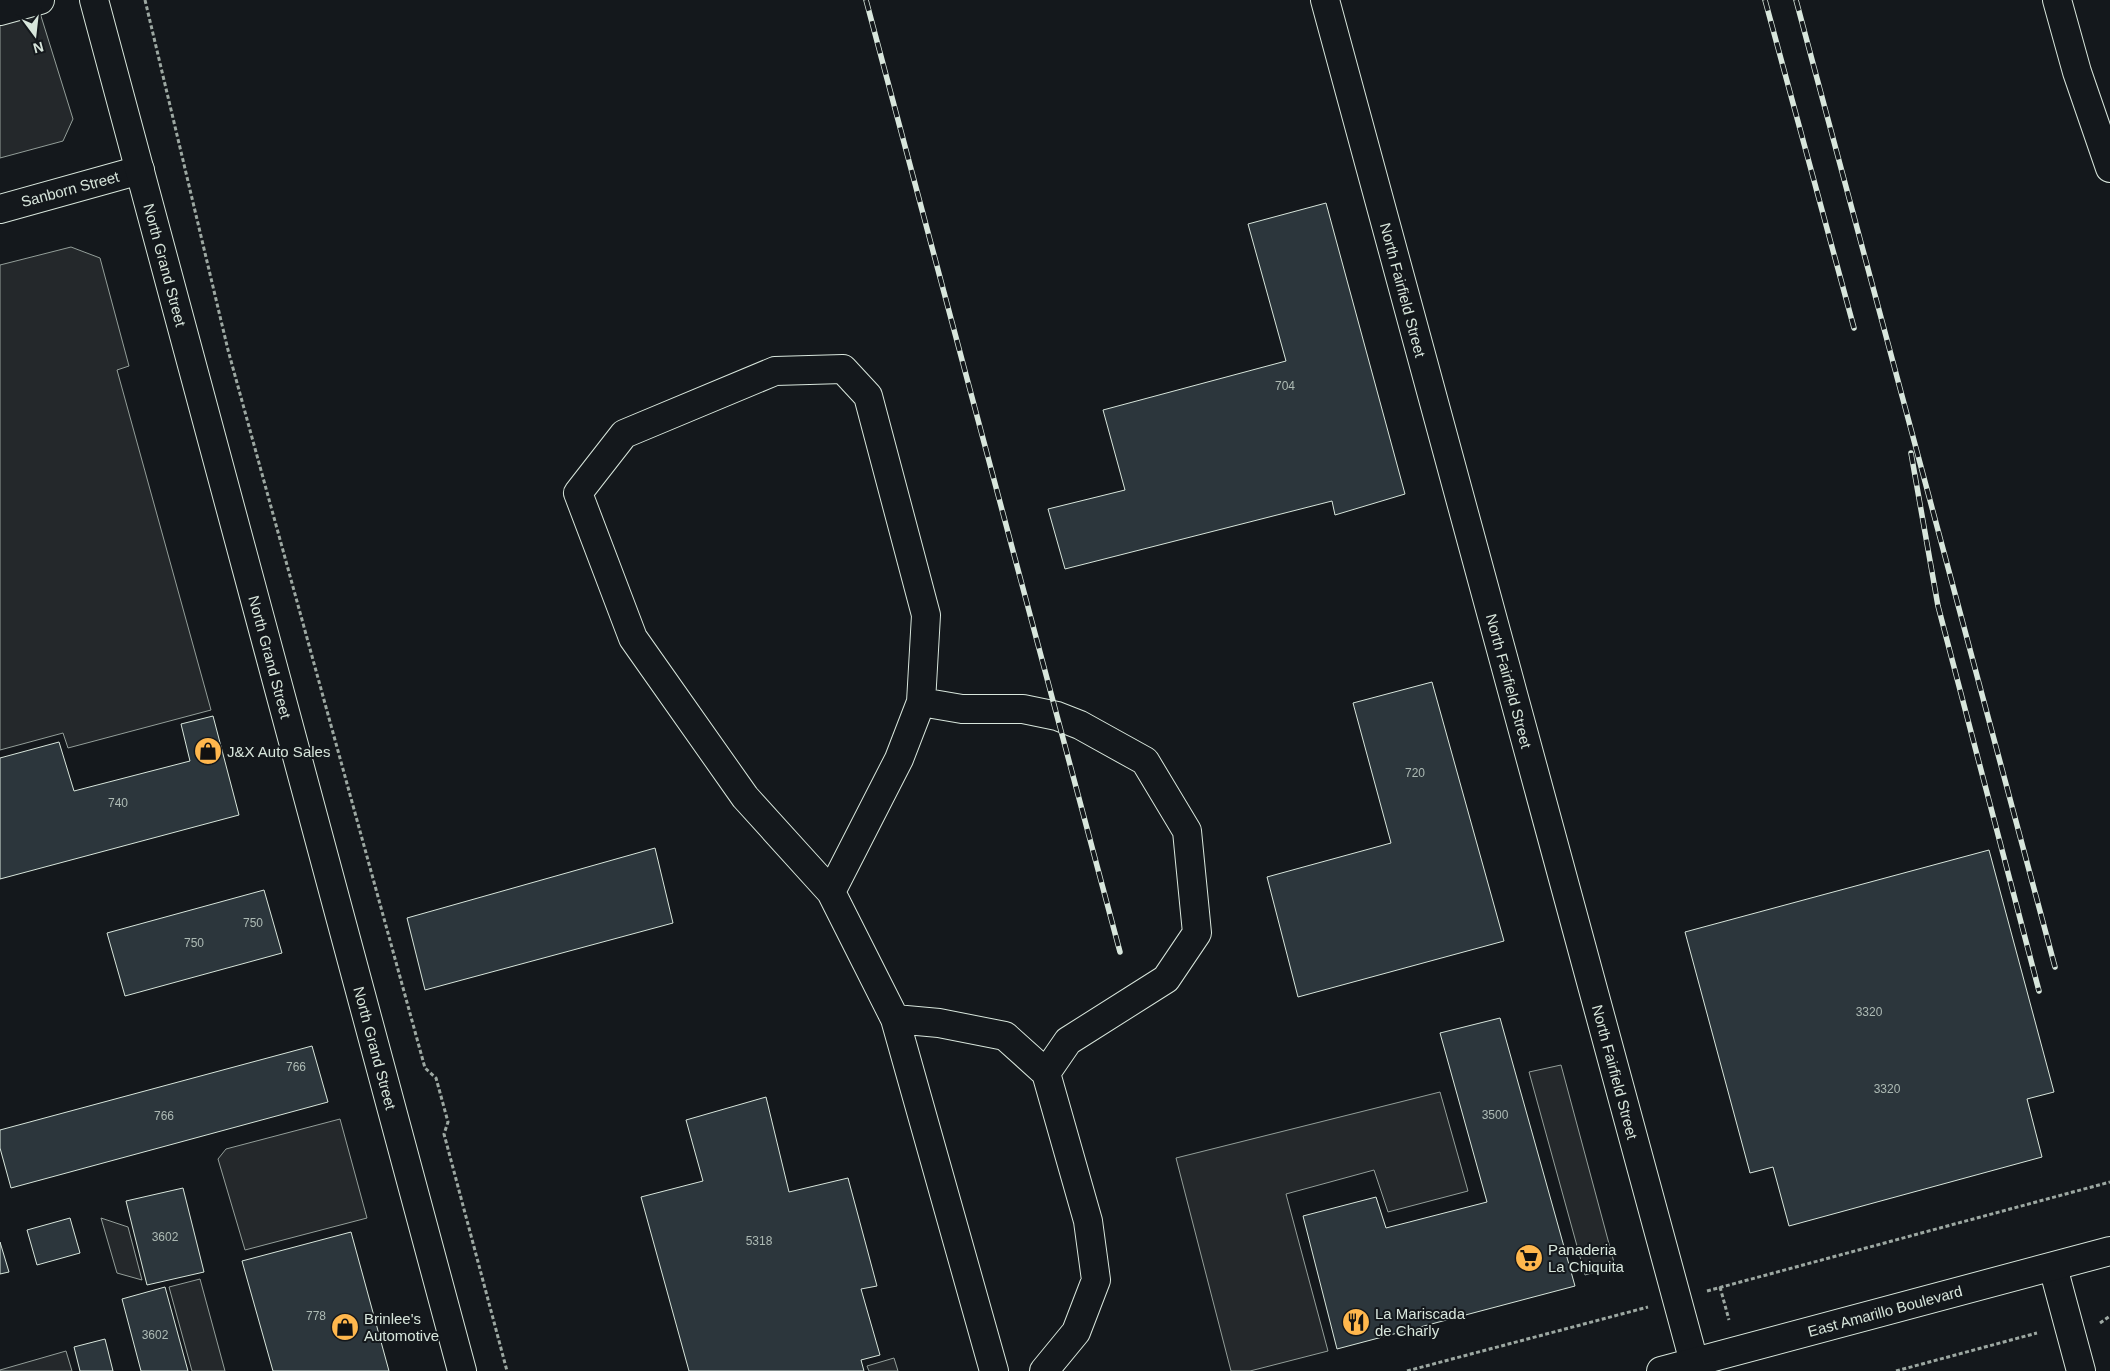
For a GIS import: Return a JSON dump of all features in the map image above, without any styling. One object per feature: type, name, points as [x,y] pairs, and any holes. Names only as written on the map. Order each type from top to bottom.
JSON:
[{"type":"main road","points":[[0,12],[40,0]]},
{"type":"main road","name":"North Grand Street","points":[[94,0],[462,1371]]},
{"type":"main road","name":"North Fairfield Street","points":[[1325,0],[1694,1362]]},
{"type":"main road","points":[[2057,0],[2077,72],[2110,168]]},
{"type":"main road","name":"Sanborn Street","points":[[0,208],[140,170]]},
{"type":"main road","points":[[831,892],[899,760],[922,702],[926,616],[868,396],[843,369],[775,370],[624,434],[578,493],[634,638],[745,797],[831,892],[895,1020],[994,1371]]},
{"type":"main road","points":[[922,702],[962,709],[1023,709],[1057,716],[1080,725],[1145,761],[1187,831],[1197,933],[1166,979],[1068,1041],[1046,1073]]},
{"type":"main road","points":[[895,1020],[939,1023],[1005,1036],[1046,1073],[1088,1221],[1096,1280],[1076,1332],[1044,1371]]},
{"type":"main road","name":"East Amarillo Boulevard","points":[[1661,1371],[2110,1251]]},
{"type":"main road","points":[[2053,1267],[2081,1371]]},
{"type":"path","points":[[145,0],[228,350],[425,1068],[436,1078],[448,1122],[444,1134],[507,1371]]},
{"type":"path","points":[[1720,1287],[2110,1182]]},
{"type":"path","points":[[1407,1371],[1636,1310]]},
{"type":"path","points":[[1896,1371],[2037,1333]]},
{"type":"shaded area","points":[[0,0],[36,0],[73,119],[63,141],[0,158]]},
{"type":"shaded area","points":[[71,247],[100,258],[129,366],[117,370],[211,710],[68,748],[63,733],[0,750],[0,265]]},
{"type":"shaded area","points":[[1561,1065],[1615,1266],[1585,1275],[1529,1072]]},
{"type":"shaded area","points":[[1440,1092],[1468,1191],[1388,1212],[1374,1170],[1286,1194],[1328,1351],[1250,1371],[1231,1371],[1176,1158]]},
{"type":"shaded area","points":[[340,1119],[367,1218],[245,1250],[218,1159],[226,1149]]},
{"type":"shaded area","points":[[101,1218],[128,1227],[142,1280],[117,1273]]},
{"type":"shaded area","points":[[200,1279],[225,1371],[192,1371],[169,1287]]},
{"type":"shaded area","points":[[66,1351],[72,1371],[0,1371],[0,1370]]},
{"type":"shaded area","points":[[894,1358],[898,1371],[869,1371],[867,1366]]},
{"type":"building","points":[[1326,203],[1405,494],[1335,515],[1332,501],[1065,569],[1048,509],[1125,490],[1103,410],[1286,361],[1248,224]]},
{"type":"building","points":[[1432,682],[1504,941],[1298,997],[1267,877],[1391,843],[1353,703]]},
{"type":"building","points":[[213,716],[239,815],[0,879],[0,758],[59,742],[74,791],[190,761],[181,724]]},
{"type":"building","points":[[655,848],[673,923],[425,990],[407,918]]},
{"type":"building","points":[[1989,850],[2054,1092],[2027,1099],[2042,1157],[1789,1226],[1773,1167],[1750,1173],[1685,932]]},
{"type":"building","points":[[264,890],[282,953],[125,996],[107,933]]},
{"type":"building","points":[[1500,1018],[1575,1286],[1337,1349],[1303,1216],[1376,1197],[1386,1228],[1487,1202],[1440,1033]]},
{"type":"building","points":[[312,1046],[328,1102],[11,1188],[0,1148],[0,1130]]},
{"type":"building","points":[[766,1097],[789,1192],[848,1178],[877,1286],[861,1289],[880,1355],[861,1360],[864,1371],[689,1371],[641,1197],[703,1181],[686,1120]]},
{"type":"building","points":[[183,1188],[204,1272],[147,1285],[126,1201]]},
{"type":"building","points":[[70,1218],[80,1253],[37,1265],[27,1230]]},
{"type":"building","points":[[351,1232],[389,1371],[273,1371],[242,1261]]},
{"type":"building","points":[[0,1242],[9,1272],[0,1274]]},
{"type":"building","points":[[165,1287],[188,1371],[141,1371],[122,1299]]},
{"type":"building","points":[[105,1339],[113,1371],[80,1371],[74,1347]]},
{"type":"railway","points":[[866,0],[1120,952]]},
{"type":"railway","points":[[1765,0],[1854,328]]},
{"type":"railway","points":[[1796,0],[2055,967]]},
{"type":"railway","points":[[1911,453],[1938,606],[2039,991]]},
{"type":"place","name":"J&X Auto Sales","points":[[208,751]]},
{"type":"place","name":"Panaderia La Chiquita","points":[[1529,1258]]},
{"type":"place","name":"La Mariscada de Charly","points":[[1356,1322]]},
{"type":"place","name":"Brinlee's Automotive","points":[[345,1327]]}]
